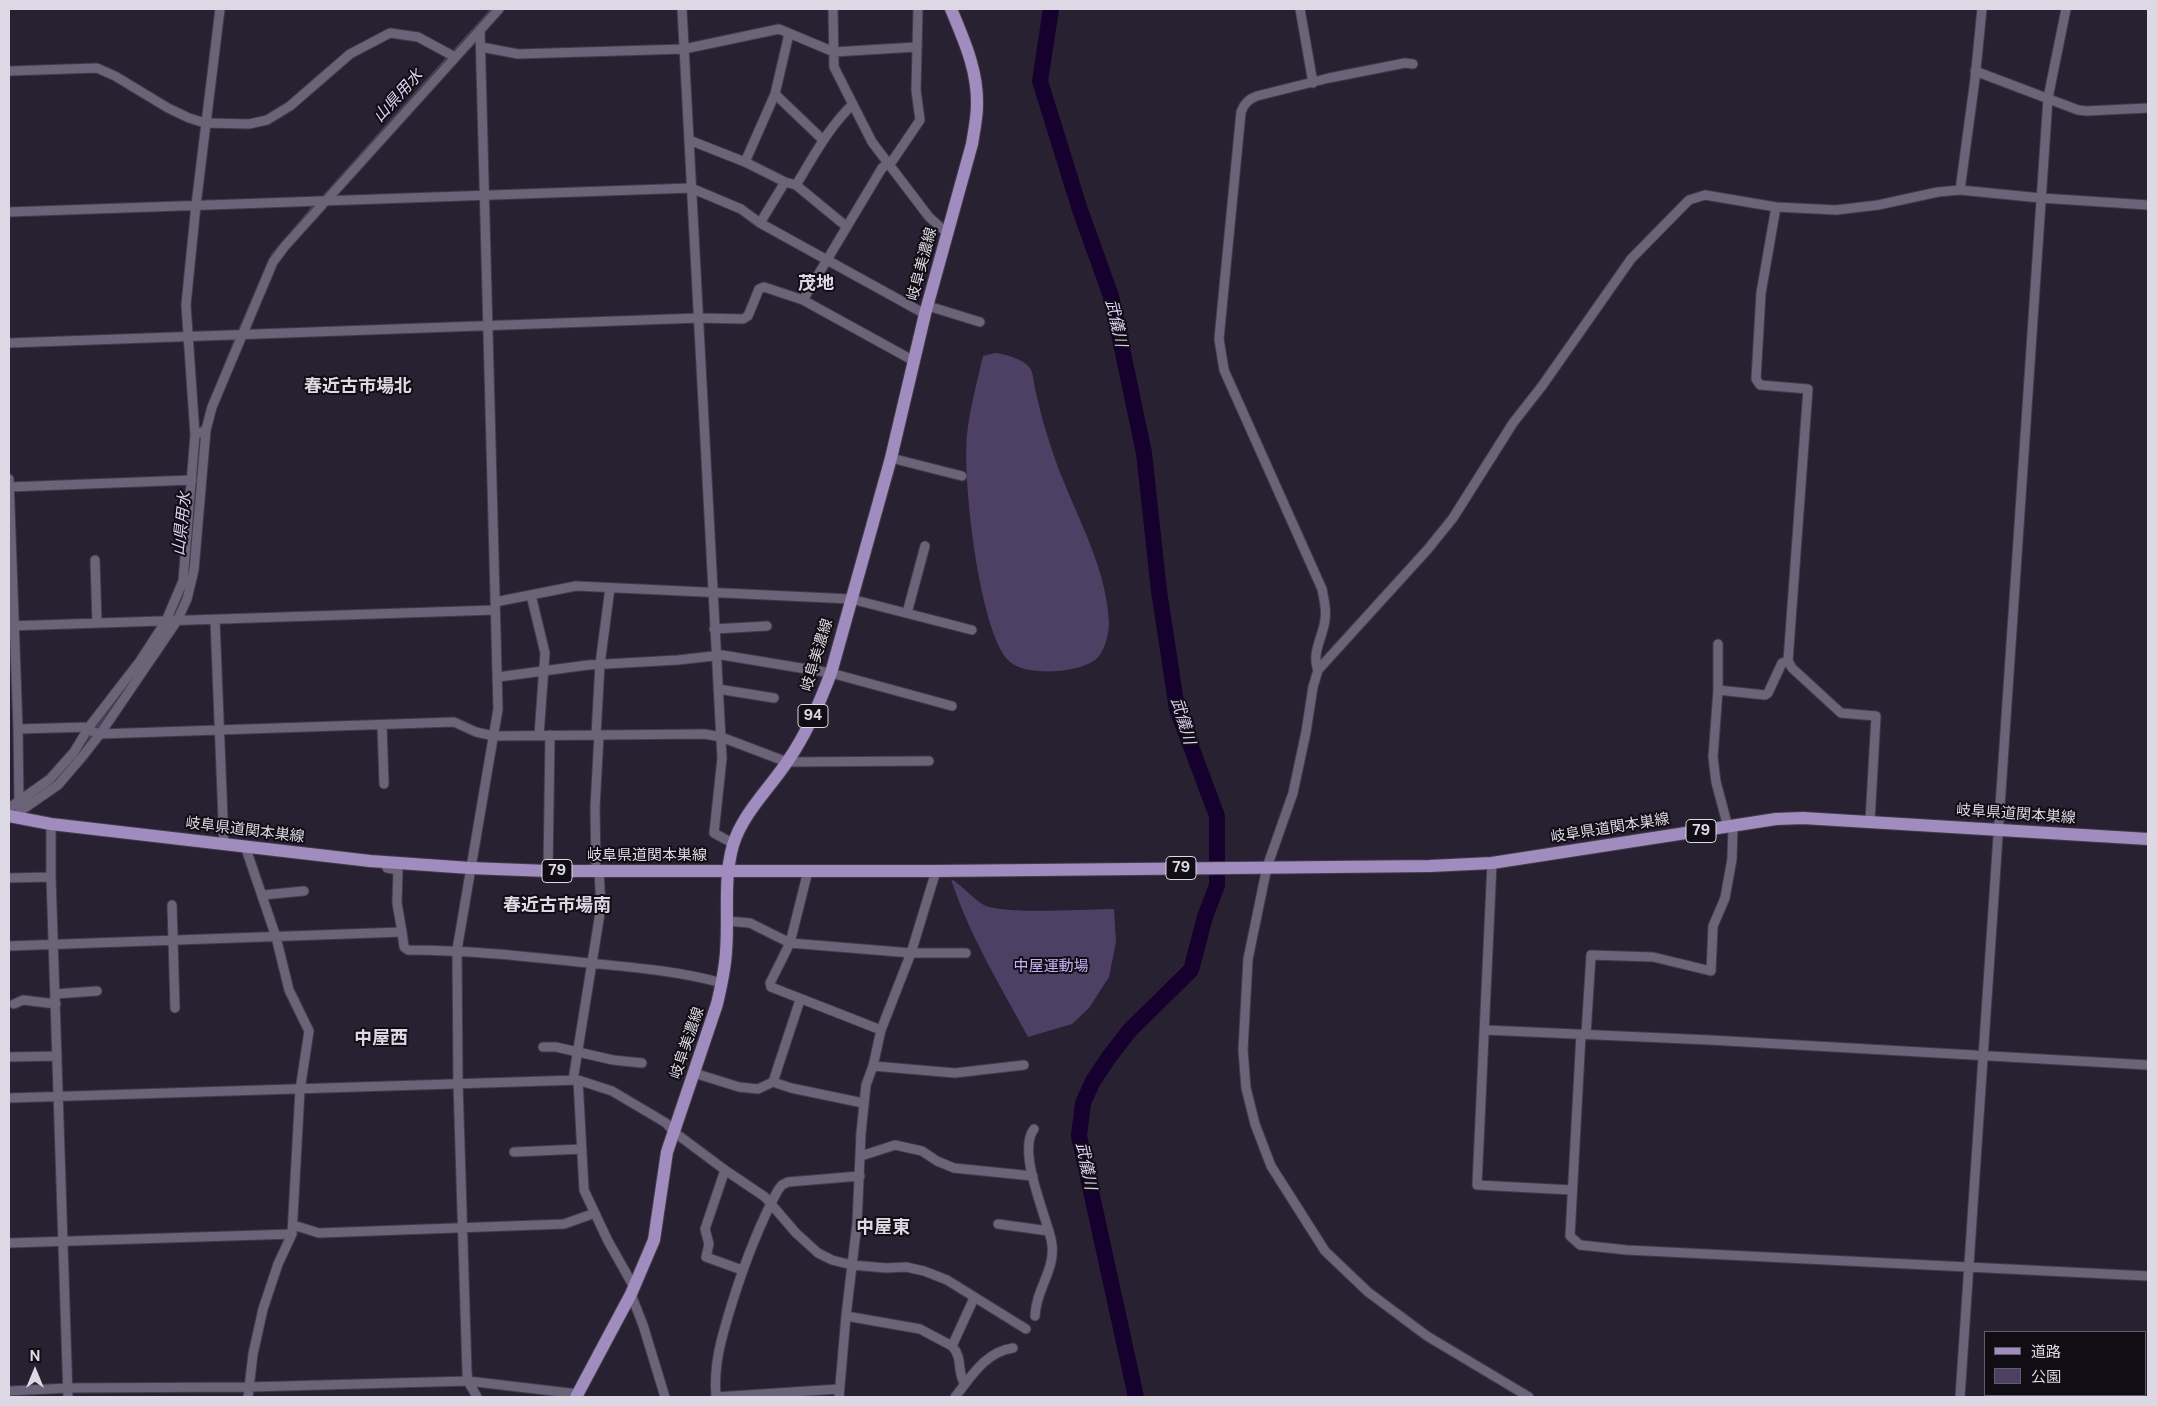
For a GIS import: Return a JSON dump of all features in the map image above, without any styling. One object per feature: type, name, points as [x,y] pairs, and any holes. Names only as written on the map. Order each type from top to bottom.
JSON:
[{"type":"main road","name":"岐阜美濃線","points":[[577,1396],[632,1291],[654,1240],[662,1173],[722,984],[726,951],[728,872],[734,844],[747,816],[788,762],[820,701],[831,673],[891,458],[926,310],[972,144],[977,105],[975,81],[969,54],[952,9]]},
{"type":"main road","name":"岐阜県道関本巣線","points":[[16,809],[51,824],[385,862],[548,871],[936,871],[1430,866],[1492,863],[1616,842],[1776,819],[1803,818],[2148,839]]},
{"type":"street","points":[[16,809],[58,784],[166,621],[183,581],[195,435],[186,306],[205,123],[220,9]]},
{"type":"street","points":[[16,809],[50,778],[94,732],[177,621],[187,599],[194,570],[206,430],[212,407],[273,262],[285,246],[327,202],[499,9]]},
{"type":"street","points":[[682,9],[722,758],[714,833],[734,844]]},
{"type":"street","points":[[833,9],[834,67],[872,142],[929,217],[947,233]]},
{"type":"street","points":[[803,300],[882,168],[893,160],[920,120],[916,90],[918,9]]},
{"type":"street","points":[[1300,9],[1313,83]]},
{"type":"street","points":[[1960,190],[1982,9]]},
{"type":"street","points":[[1960,1397],[2048,98],[2066,9]]},
{"type":"street","points":[[481,47],[518,54],[684,49],[779,29],[834,52],[916,47]]},
{"type":"street","points":[[477,1397],[468,1381],[458,1083],[457,950],[498,709],[480,30]]},
{"type":"street","points":[[9,71],[97,68],[115,76],[168,108],[205,123],[249,124],[266,120],[290,106],[350,54],[390,33],[418,37],[455,57]]},
{"type":"street","points":[[745,162],[775,94],[789,34]]},
{"type":"street","points":[[1318,670],[1316,653],[1325,620],[1326,607],[1322,589],[1224,370],[1218,339],[1241,112],[1244,105],[1251,98],[1405,63],[1413,64]]},
{"type":"street","points":[[1975,71],[2078,110],[2148,108]]},
{"type":"street","points":[[775,94],[822,139]]},
{"type":"street","points":[[796,185],[819,148],[822,139],[853,104]]},
{"type":"street","points":[[689,140],[796,185],[847,227]]},
{"type":"street","points":[[760,222],[785,182]]},
{"type":"street","points":[[9,212],[691,188],[741,209],[827,260],[926,310],[980,322]]},
{"type":"street","points":[[1529,1397],[1427,1336],[1368,1292],[1325,1251],[1271,1166],[1255,1124],[1246,1088],[1243,1050],[1248,960],[1261,868],[1292,793],[1318,670],[1428,549],[1453,518],[1513,423],[1542,386],[1630,259],[1665,222],[1695,196],[1705,195],[1776,207],[1814,210],[1836,210],[1878,205],[1938,192],[1960,190],[2041,198],[2148,205]]},
{"type":"street","points":[[1776,207],[1761,293],[1756,379],[1760,385],[1808,389],[1788,661],[1792,668],[1841,713],[1876,716],[1870,821]]},
{"type":"street","points":[[9,343],[743,318],[748,316],[760,289],[764,287],[803,300],[914,361]]},
{"type":"street","points":[[195,435],[206,430]]},
{"type":"street","points":[[891,458],[962,476]]},
{"type":"street","points":[[9,479],[16,809]]},
{"type":"street","points":[[9,487],[192,480]]},
{"type":"street","points":[[907,613],[924,546]]},
{"type":"street","points":[[94,560],[97,623]]},
{"type":"street","points":[[11,626],[215,620],[495,606],[531,595],[576,586],[851,599],[972,630]]},
{"type":"street","points":[[610,588],[600,664],[595,807],[601,908],[578,1052],[576,1080],[584,1190],[632,1291],[665,1397]]},
{"type":"street","points":[[531,595],[545,653],[539,735]]},
{"type":"street","points":[[215,620],[224,844]]},
{"type":"street","points":[[714,629],[767,626]]},
{"type":"street","points":[[1718,644],[1718,690],[1713,757],[1716,782],[1730,827],[1732,860],[1725,898],[1713,926],[1710,971],[1653,957],[1591,955],[1570,1236],[1580,1246],[1627,1250],[2148,1276]]},
{"type":"street","points":[[498,677],[600,664],[678,660],[716,655],[831,673],[952,706]]},
{"type":"street","points":[[1718,690],[1768,693],[1782,663],[1788,661]]},
{"type":"street","points":[[718,689],[774,698]]},
{"type":"street","points":[[15,733],[382,726],[454,722],[476,732],[494,736],[705,734],[721,737],[788,762],[929,761]]},
{"type":"street","points":[[382,726],[384,784]]},
{"type":"street","points":[[548,871],[550,735]]},
{"type":"street","points":[[51,824],[51,878],[68,1393]]},
{"type":"street","points":[[245,846],[276,937],[289,990],[309,1032],[300,1090],[293,1230],[278,1264],[263,1308],[253,1354],[248,1397]]},
{"type":"street","points":[[385,862],[388,868],[398,870],[397,903],[404,947],[408,950],[457,950],[678,972],[722,984]]},
{"type":"street","points":[[1492,863],[1477,1185],[1572,1190]]},
{"type":"street","points":[[808,871],[790,943],[770,983],[771,987],[800,1000],[881,1030]]},
{"type":"street","points":[[860,1176],[782,1184],[770,1205],[742,1270],[719,1345],[715,1367],[716,1397],[839,1393],[857,1223],[860,1176],[861,1156],[863,1103],[866,1085],[873,1066],[881,1030],[911,953],[936,871]]},
{"type":"street","points":[[9,878],[51,878]]},
{"type":"street","points":[[263,895],[304,891]]},
{"type":"street","points":[[172,905],[175,1008]]},
{"type":"street","points":[[727,921],[750,923],[790,943],[911,953],[966,953]]},
{"type":"street","points":[[9,946],[402,932]]},
{"type":"street","points":[[55,994],[97,991]]},
{"type":"street","points":[[14,1004],[23,1000],[56,1004]]},
{"type":"street","points":[[773,1082],[800,1000]]},
{"type":"street","points":[[1485,1030],[2148,1065]]},
{"type":"street","points":[[543,1047],[556,1047],[613,1060],[642,1063]]},
{"type":"street","points":[[9,1057],[58,1056]]},
{"type":"street","points":[[873,1066],[955,1073],[1024,1065]]},
{"type":"street","points":[[694,1073],[739,1087],[758,1089],[773,1082],[791,1088],[863,1103]]},
{"type":"street","points":[[9,1098],[576,1080],[612,1091],[666,1123],[674,1132],[765,1197],[770,1205],[818,1254],[852,1265],[886,1268],[906,1266],[924,1271],[947,1280],[1026,1329]]},
{"type":"street","points":[[1034,1128],[1031,1133],[1028,1149],[1033,1176],[1054,1254],[1052,1264],[1037,1298],[1035,1316]]},
{"type":"street","points":[[861,1156],[896,1145],[922,1151],[954,1168],[1033,1176]]},
{"type":"street","points":[[514,1152],[582,1149]]},
{"type":"street","points":[[725,1170],[704,1229],[709,1244],[706,1257],[742,1270]]},
{"type":"street","points":[[9,1242],[293,1230],[319,1233],[564,1224],[595,1212]]},
{"type":"street","points":[[998,1224],[1049,1231]]},
{"type":"street","points":[[952,1346],[974,1298]]},
{"type":"street","points":[[846,1316],[920,1329],[952,1346],[958,1352],[961,1379],[965,1384]]},
{"type":"street","points":[[955,1397],[985,1360],[1002,1350],[1013,1348]]},
{"type":"street","points":[[9,1391],[68,1393],[468,1381],[571,1392],[577,1396]]},
{"type":"green space","points":[[995,353],[1020,360],[1029,366],[1031,370],[1051,447],[1086,533],[1101,577],[1109,622],[1106,642],[1095,660],[1077,668],[1039,671],[1017,666],[1009,661],[998,645],[989,619],[975,553],[970,517],[966,455],[970,414],[983,356]]},
{"type":"green space","name":"中屋運動場","points":[[951,879],[984,905],[994,908],[1027,911],[1114,909],[1116,942],[1109,977],[1089,1008],[1072,1024],[1028,1037],[976,940]]},
{"type":"waterway","name":"山県用水","points":[[453,52],[492,9]]},
{"type":"waterway","name":"武儀川","points":[[1051,9],[1040,81],[1080,210],[1111,296],[1144,453],[1159,591],[1177,709],[1217,816],[1217,885],[1205,917],[1191,970],[1130,1030],[1093,1081],[1083,1103],[1079,1136],[1136,1397]]},
{"type":"waterway","name":"山県用水","points":[[321,199],[449,56]]},
{"type":"waterway","name":"山県用水","points":[[238,333],[272,255],[313,207]]},
{"type":"waterway","name":"山県用水","points":[[221,375],[236,338]]},
{"type":"waterway","name":"山県用水","points":[[201,431],[208,408]]},
{"type":"waterway","name":"山県用水","points":[[187,578],[200,437]]},
{"type":"waterway","name":"山県用水","points":[[95,730],[131,680]]},
{"type":"waterway","name":"山県用水","points":[[81,748],[92,735]]},
{"type":"district","name":"茂地","points":[[816,283]]},
{"type":"district","name":"春近古市場北","points":[[358,386]]},
{"type":"district","name":"春近古市場南","points":[[557,905]]},
{"type":"district","name":"中屋西","points":[[381,1038]]},
{"type":"district","name":"中屋東","points":[[883,1227]]}]
